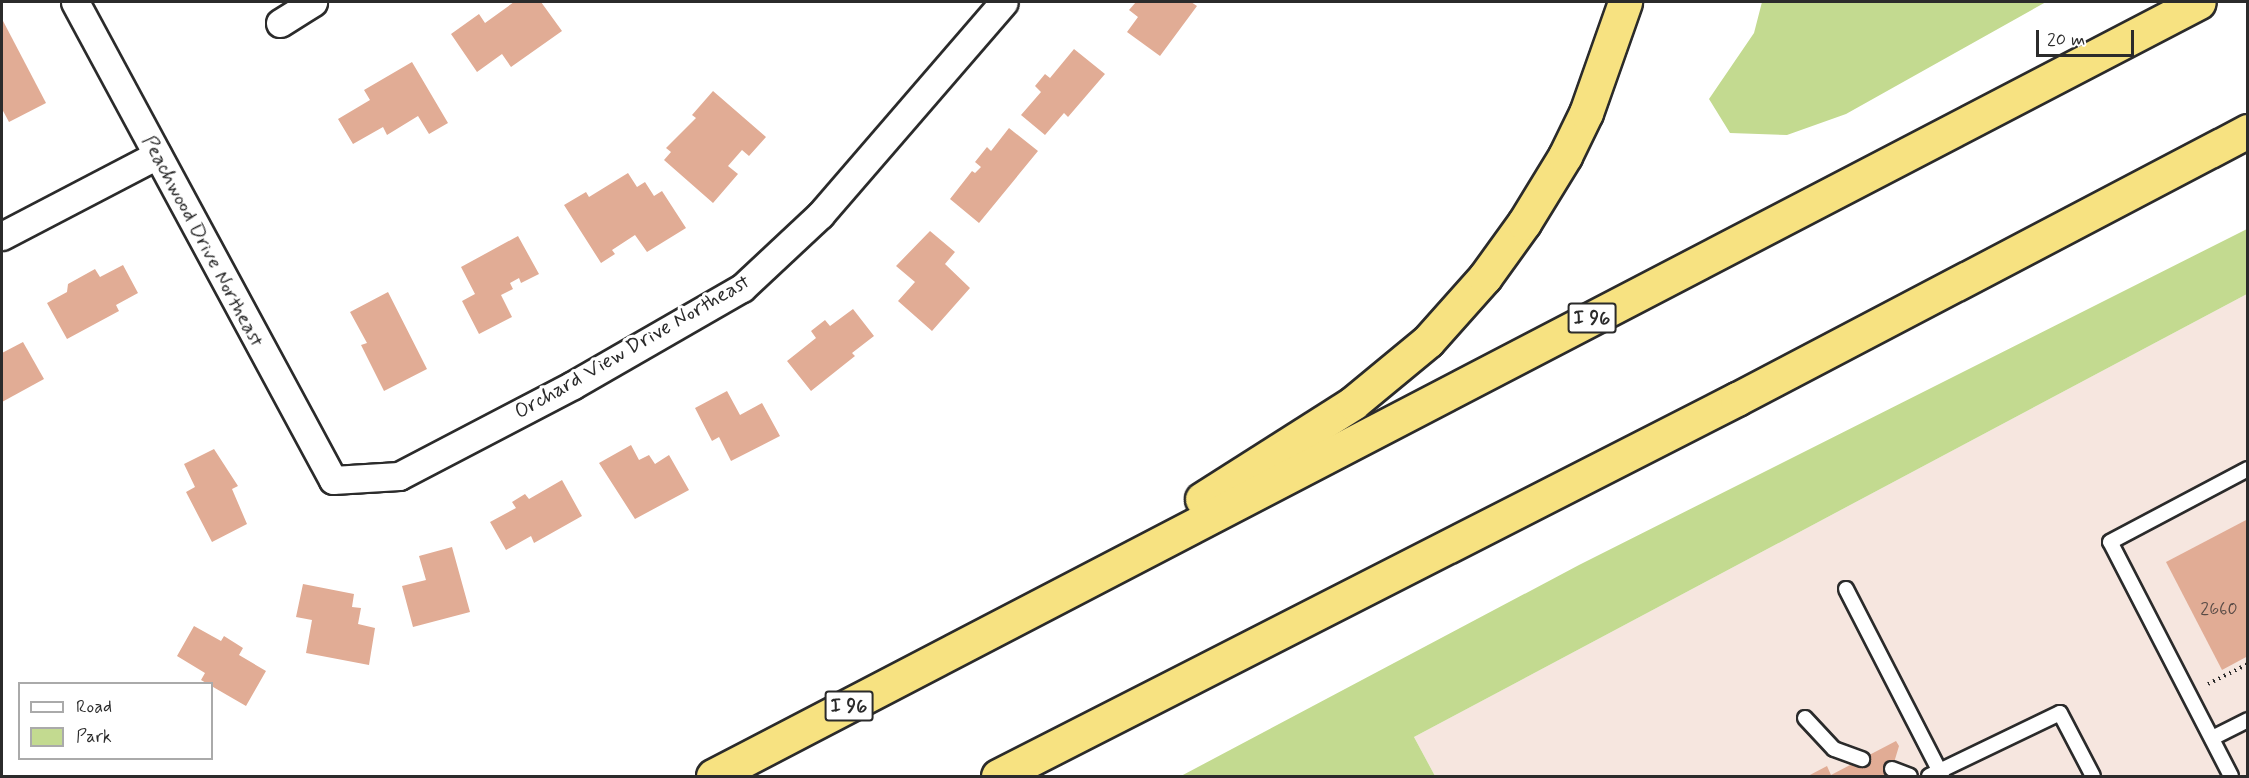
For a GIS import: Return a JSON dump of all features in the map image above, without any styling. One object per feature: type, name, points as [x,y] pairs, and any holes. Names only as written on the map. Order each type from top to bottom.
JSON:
[{"type":"highway","points":[[985,635],[1331,419],[1428,341],[1504,253],[1565,156],[1586,113],[1625,2]]},
{"type":"highway","name":"I 96","points":[[713,777],[2199,2]]},
{"type":"highway","points":[[998,777],[1737,399],[2214,148],[2247,133]]},
{"type":"street","name":"Peachwood Drive Northeast","points":[[75,2],[333,480]]},
{"type":"street","points":[[280,23],[313,2]]},
{"type":"street","name":"Orchard View Drive Northeast","points":[[333,480],[399,476],[573,385],[742,288],[820,215],[1004,2]]},
{"type":"street","points":[[2,236],[157,154]]},
{"type":"lane","points":[[2232,777],[2110,542],[2247,469]]},
{"type":"lane","points":[[1846,589],[1937,776],[2060,713],[2093,777]]},
{"type":"lane","points":[[1805,718],[1834,749],[1862,759]]},
{"type":"lane","points":[[2212,738],[2247,720]]},
{"type":"lane","points":[[1892,769],[1910,777]]},
{"type":"path","points":[[2189,694],[2247,663]]},
{"type":"shaded area","points":[[2247,294],[2247,776],[1435,776],[1414,737]]},
{"type":"green space","points":[[1762,2],[2046,2],[1846,114],[1787,135],[1730,133],[1709,99],[1754,33]]},
{"type":"green space","points":[[2247,229],[2247,294],[1414,737],[1435,776],[1181,776],[1579,565]]},
{"type":"building","points":[[514,2],[541,2],[562,31],[511,67],[502,54],[477,72],[451,34],[479,14],[485,23]]},
{"type":"building","points":[[1136,2],[1191,2],[1197,6],[1160,56],[1127,32],[1138,17],[1129,10]]},
{"type":"building","points":[[2,19],[46,103],[9,122],[2,109]]},
{"type":"building","points":[[1074,49],[1105,74],[1068,117],[1064,113],[1045,135],[1021,115],[1041,92],[1035,86],[1045,74],[1050,78]]},
{"type":"building","points":[[412,62],[448,123],[429,134],[418,116],[387,135],[383,127],[353,144],[338,119],[370,100],[364,90]]},
{"type":"building","points":[[713,91],[766,137],[749,156],[742,150],[728,166],[738,174],[713,203],[664,160],[671,152],[666,148],[696,118],[692,115]]},
{"type":"building","points":[[1009,128],[1038,151],[979,223],[950,199],[972,171],[975,173],[981,167],[975,162],[987,147],[991,151]]},
{"type":"building","points":[[628,173],[637,187],[645,182],[654,196],[662,191],[686,228],[647,252],[635,235],[612,250],[615,254],[601,263],[564,205],[586,192],[589,197]]},
{"type":"building","points":[[930,231],[955,252],[945,264],[970,288],[932,331],[898,301],[915,282],[896,266]]},
{"type":"building","points":[[518,236],[539,274],[521,283],[519,278],[510,283],[513,289],[501,295],[512,317],[479,334],[462,301],[475,294],[461,267]]},
{"type":"building","points":[[123,265],[138,293],[116,305],[119,311],[67,339],[47,303],[67,292],[68,284],[95,269],[100,277]]},
{"type":"building","points":[[388,292],[427,369],[384,391],[361,345],[367,343],[350,312]]},
{"type":"building","points":[[853,309],[874,336],[852,353],[855,356],[811,391],[787,361],[816,338],[811,331],[825,320],[830,326]]},
{"type":"building","points":[[23,342],[44,379],[2,402],[2,353]]},
{"type":"building","points":[[727,391],[740,415],[762,403],[780,436],[731,461],[719,437],[712,441],[695,408]]},
{"type":"building","points":[[631,445],[639,460],[649,455],[655,464],[669,455],[689,490],[635,519],[599,463]]},
{"type":"building","points":[[214,449],[238,486],[232,489],[247,524],[212,542],[186,492],[195,487],[184,464]]},
{"type":"building","points":[[562,480],[582,516],[534,543],[531,536],[506,550],[490,522],[516,508],[512,502],[525,494],[529,499]]},
{"type":"building","points":[[2248,519],[2248,656],[2222,670],[2166,562]]},
{"type":"building","points":[[452,547],[470,612],[413,627],[402,586],[426,580],[419,556]]},
{"type":"building","points":[[303,584],[354,594],[352,607],[361,608],[358,624],[375,628],[369,665],[306,653],[312,620],[296,617]]},
{"type":"building","points":[[194,626],[221,641],[224,636],[243,648],[239,655],[266,671],[246,706],[213,687],[213,682],[201,680],[205,673],[177,656]]},
{"type":"building","points":[[1896,741],[1899,746],[1890,776],[1808,776],[1827,766],[1831,775]]}]
